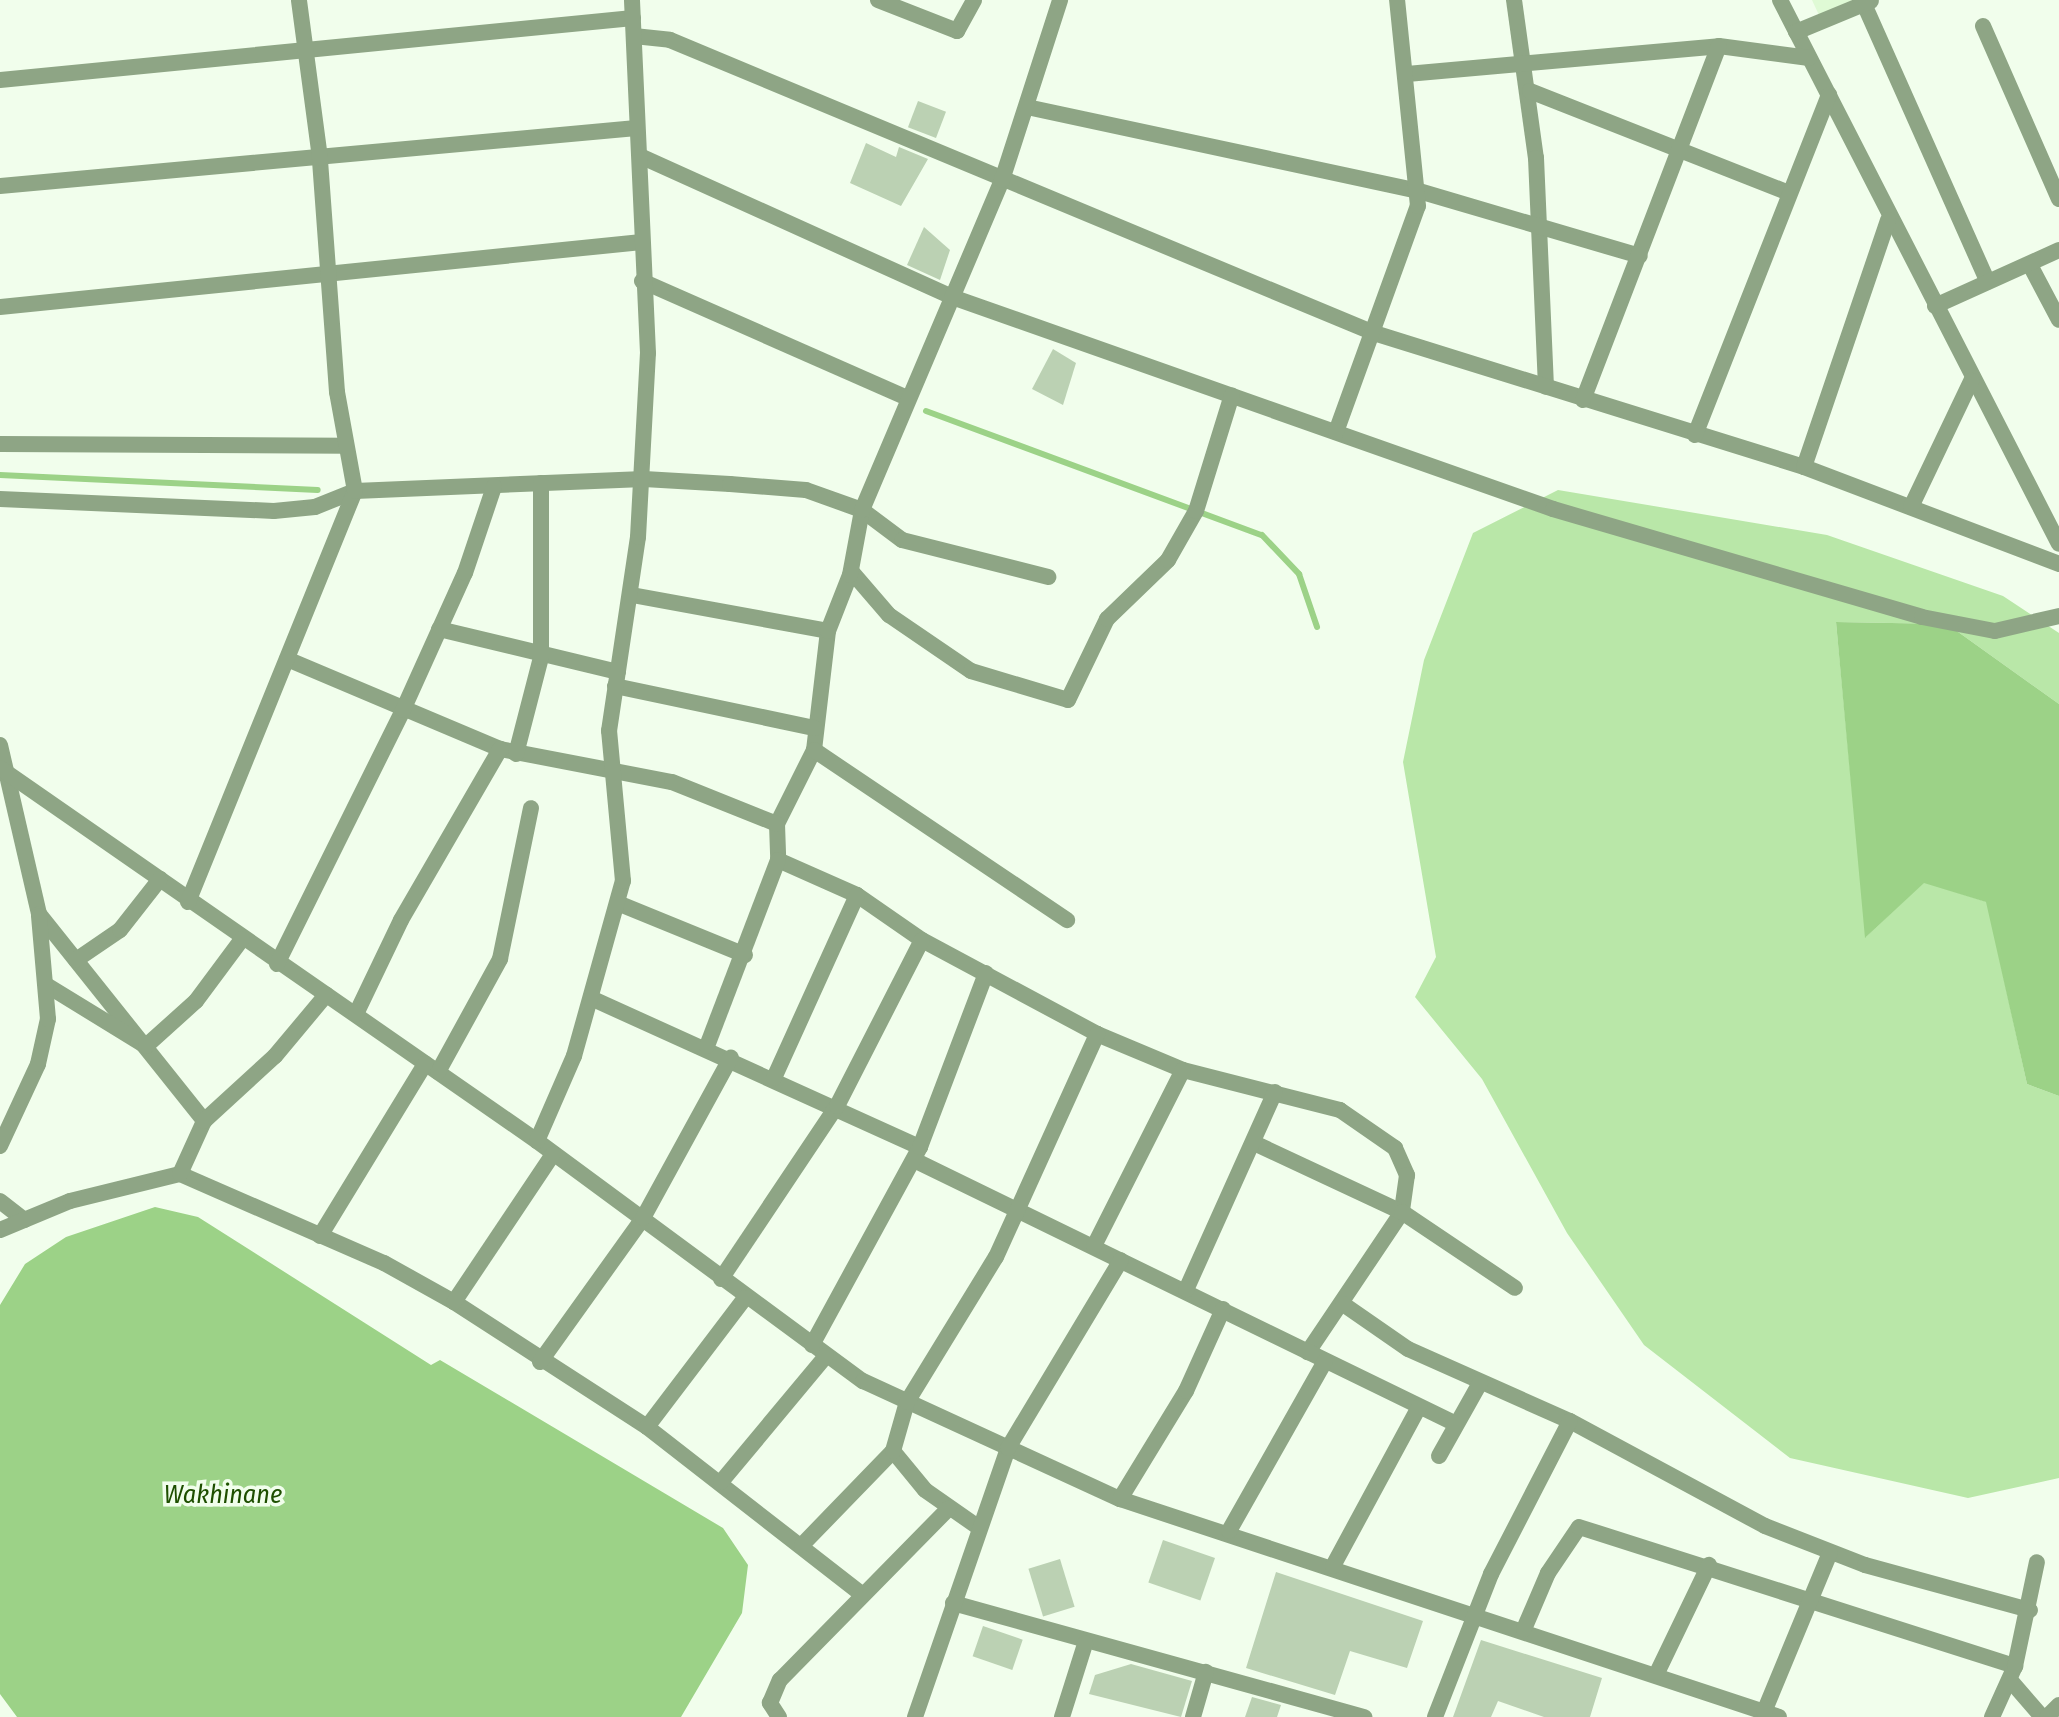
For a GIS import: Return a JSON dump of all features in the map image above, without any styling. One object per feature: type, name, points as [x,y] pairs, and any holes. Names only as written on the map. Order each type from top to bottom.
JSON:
[{"type":"street","points":[[188,902],[355,491],[346,446],[327,274],[320,158],[299,0]]},
{"type":"street","points":[[537,1141],[593,999],[620,904],[625,841],[609,770],[616,679],[632,595],[644,479],[640,156],[636,128],[632,0]]},
{"type":"street","points":[[878,0],[957,31],[974,0]]},
{"type":"street","points":[[707,1046],[745,955],[778,860],[777,824],[814,750],[828,631],[850,573],[862,510],[1002,180],[1060,0]]},
{"type":"street","points":[[1336,432],[1415,224],[1419,191],[1397,0]]},
{"type":"street","points":[[1514,0],[1530,91],[1546,387]]},
{"type":"street","points":[[1780,0],[1829,94],[1888,220],[2059,544]]},
{"type":"street","points":[[1796,32],[1868,2],[1988,282]]},
{"type":"street","points":[[0,80],[633,18]]},
{"type":"street","points":[[1983,26],[2059,199]]},
{"type":"street","points":[[634,36],[670,40],[1374,333],[1804,467],[2059,564]]},
{"type":"street","points":[[1407,74],[1524,60],[1719,46],[1809,58]]},
{"type":"street","points":[[1583,400],[1719,46]]},
{"type":"street","points":[[1530,91],[1787,192]]},
{"type":"street","points":[[1695,435],[1787,192],[1829,94]]},
{"type":"street","points":[[1027,107],[1419,191],[1640,256]]},
{"type":"street","points":[[0,186],[636,128]]},
{"type":"street","points":[[640,156],[952,297],[1553,509],[1922,617],[1995,631],[2059,616]]},
{"type":"street","points":[[1804,467],[1888,220]]},
{"type":"street","points":[[0,307],[642,242]]},
{"type":"street","points":[[1935,306],[2059,250]]},
{"type":"street","points":[[2030,265],[2059,320]]},
{"type":"street","points":[[642,281],[907,398]]},
{"type":"street","points":[[1911,507],[1971,381]]},
{"type":"street","points":[[850,573],[889,615],[971,671],[1068,700],[1107,619],[1168,560],[1196,511],[1232,395]]},
{"type":"street","points":[[0,444],[346,446]]},
{"type":"street","points":[[0,499],[274,511],[315,507],[355,491],[541,483],[644,479],[806,490],[862,510],[902,540],[1048,577]]},
{"type":"street","points":[[356,1014],[401,920],[508,751],[541,657],[541,483]]},
{"type":"street","points":[[277,964],[403,710],[439,629],[494,487]]},
{"type":"street","points":[[632,595],[828,631]]},
{"type":"street","points":[[439,629],[616,679],[815,728]]},
{"type":"street","points":[[287,659],[403,710],[508,751],[672,782],[777,824]]},
{"type":"street","points":[[0,745],[2,770],[39,914],[48,986],[38,1064],[0,1146]]},
{"type":"street","points":[[814,750],[1067,920]]},
{"type":"street","points":[[2,770],[277,964],[356,1014],[537,1141],[826,1356],[907,1402],[1120,1499],[1229,1531],[1657,1673],[1771,1715],[1808,1599],[1830,1553]]},
{"type":"street","points":[[320,1236],[500,959],[531,808]]},
{"type":"street","points":[[778,860],[857,895],[922,940],[1097,1034],[1183,1070],[1340,1110],[1382,1133],[1404,1161],[1402,1212],[1308,1352]]},
{"type":"street","points":[[76,960],[120,930],[160,879]]},
{"type":"street","points":[[774,1078],[857,895]]},
{"type":"street","points":[[620,904],[745,955]]},
{"type":"street","points":[[39,914],[204,1121]]},
{"type":"street","points":[[146,1046],[211,985],[242,939]]},
{"type":"street","points":[[721,1279],[837,1106],[922,940]]},
{"type":"street","points":[[812,1345],[917,1154],[986,973]]},
{"type":"street","points":[[48,986],[146,1046]]},
{"type":"street","points":[[180,1174],[204,1121],[275,1056],[326,995]]},
{"type":"street","points":[[593,999],[707,1046],[837,1106],[1015,1207],[1456,1424]]},
{"type":"street","points":[[802,1545],[893,1451],[907,1402],[996,1257],[1015,1207],[1097,1034]]},
{"type":"street","points":[[540,1362],[643,1218],[731,1057]]},
{"type":"street","points":[[1094,1246],[1183,1070]]},
{"type":"street","points":[[1186,1290],[1275,1092]]},
{"type":"street","points":[[1254,1143],[1402,1212],[1515,1288]]},
{"type":"street","points":[[454,1302],[553,1154]]},
{"type":"street","points":[[0,1230],[24,1220],[180,1174],[320,1236],[454,1302],[540,1362],[647,1427],[860,1593]]},
{"type":"street","points":[[0,1201],[24,1220]]},
{"type":"street","points":[[915,1717],[978,1527],[1008,1448],[1121,1260]]},
{"type":"street","points":[[647,1427],[745,1298]]},
{"type":"street","points":[[1343,1304],[1408,1349],[1570,1421],[1627,1457],[1830,1553],[2030,1610]]},
{"type":"street","points":[[1120,1499],[1181,1401],[1223,1309]]},
{"type":"street","points":[[721,1482],[826,1356]]},
{"type":"street","points":[[1229,1531],[1325,1361]]},
{"type":"street","points":[[1439,1456],[1480,1383]]},
{"type":"street","points":[[1333,1566],[1419,1407]]},
{"type":"street","points":[[1435,1717],[1476,1614],[1570,1421]]},
{"type":"street","points":[[893,1451],[948,1509],[978,1527]]},
{"type":"street","points":[[779,1717],[770,1703],[773,1690],[860,1593],[948,1509]]},
{"type":"street","points":[[1524,1629],[1575,1528],[1709,1565],[2013,1673],[2044,1717],[2059,1705]]},
{"type":"street","points":[[1992,1717],[2013,1673],[2030,1610],[2037,1562]]},
{"type":"street","points":[[1657,1673],[1709,1565]]},
{"type":"street","points":[[953,1603],[1085,1644],[1206,1672],[1325,1711],[1365,1717]]},
{"type":"street","points":[[1062,1717],[1085,1644]]},
{"type":"street","points":[[1193,1717],[1206,1672]]},
{"type":"shaded area","points":[[1812,0],[1880,0],[1824,26]]},
{"type":"shaded area","points":[[1558,490],[1827,535],[2003,596],[2059,633],[2059,704],[1947,624],[1836,622],[1866,937],[1924,882],[1987,902],[2027,1084],[2059,1096],[2059,1478],[1968,1498],[1790,1458],[1644,1345],[1567,1233],[1482,1079],[1415,997],[1436,957],[1403,762],[1424,660],[1473,533]]},
{"type":"water","points":[[1836,622],[1947,624],[2059,704],[2059,1096],[2027,1084],[1986,902],[1924,883],[1865,938]]},
{"type":"water","name":"Wakhinane","points":[[155,1207],[198,1217],[431,1365],[440,1360],[723,1528],[748,1565],[742,1613],[681,1717],[17,1717],[0,1694],[0,1305],[25,1264],[66,1237]]},
{"type":"building","points":[[918,101],[946,112],[936,138],[908,127]]},
{"type":"building","points":[[866,143],[896,157],[899,147],[928,159],[901,206],[850,183]]},
{"type":"building","points":[[924,227],[950,250],[940,280],[907,265]]},
{"type":"building","points":[[1053,349],[1076,363],[1063,405],[1032,389]]},
{"type":"building","points":[[1163,1540],[1215,1558],[1200,1600],[1148,1583]]},
{"type":"building","points":[[1060,1559],[1075,1607],[1043,1616],[1028,1569]]},
{"type":"building","points":[[1276,1572],[1423,1621],[1407,1668],[1350,1651],[1335,1695],[1246,1668]]},
{"type":"building","points":[[983,1626],[1023,1640],[1012,1670],[973,1656]]},
{"type":"building","points":[[1481,1640],[1602,1678],[1590,1717],[1544,1717],[1498,1701],[1491,1717],[1453,1717]]},
{"type":"building","points":[[1131,1664],[1192,1681],[1181,1717],[1089,1694],[1095,1675]]},
{"type":"building","points":[[1252,1697],[1281,1705],[1277,1717],[1245,1717]]},
{"type":"waterway","points":[[926,411],[1262,535],[1299,574],[1317,627]]},
{"type":"waterway","points":[[0,475],[318,490]]}]
